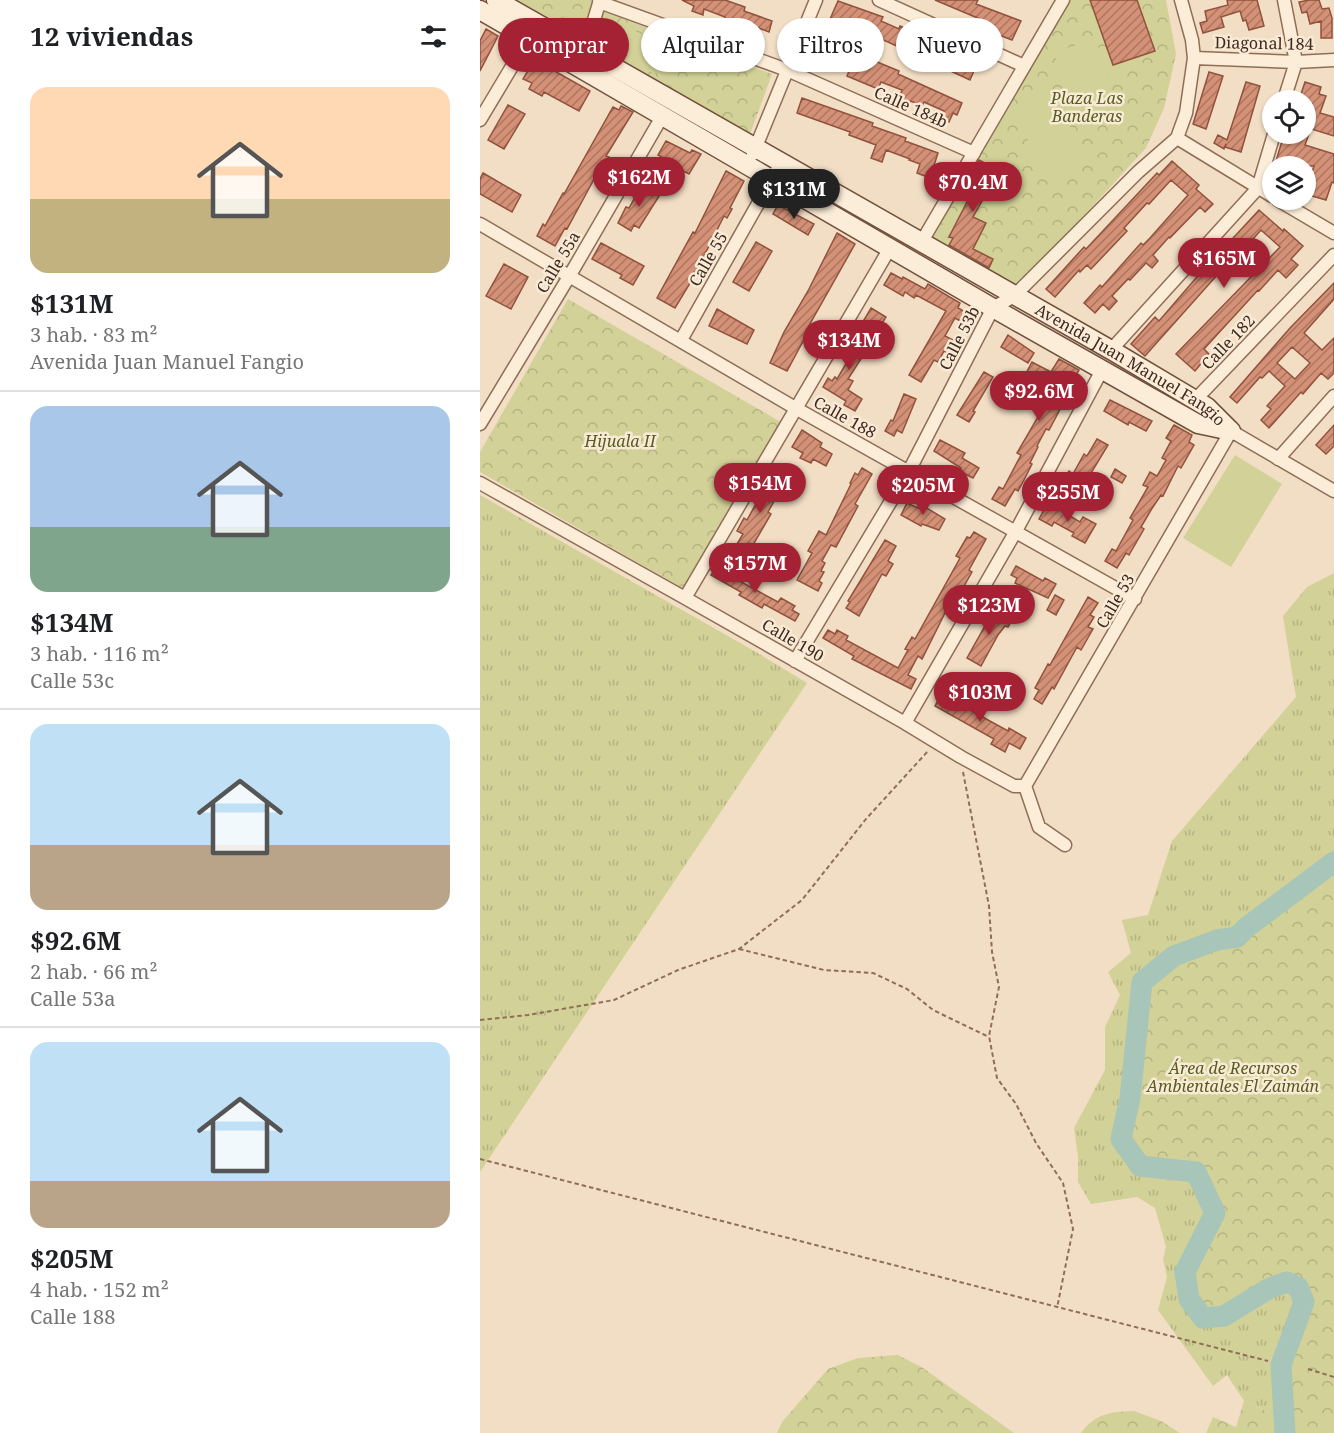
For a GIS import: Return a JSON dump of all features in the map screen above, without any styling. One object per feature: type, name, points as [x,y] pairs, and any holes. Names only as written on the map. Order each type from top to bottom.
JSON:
[{"type":"main road","name":"Avenida Juan Manuel Fangio","points":[[496,0],[528,18]]},
{"type":"main road","name":"Avenida Juan Manuel Fangio","points":[[480,10],[498,20]]},
{"type":"main road","name":"Avenida Juan Manuel Fangio","points":[[588,72],[663,115],[752,157]]},
{"type":"main road","name":"Avenida Juan Manuel Fangio","points":[[619,72],[752,157],[921,243],[1111,350],[1207,408],[1231,431]]},
{"type":"main road","name":"Avenida Juan Manuel Fangio","points":[[777,171],[890,248],[993,308],[1198,424],[1231,431]]},
{"type":"street","points":[[809,18],[816,0]]},
{"type":"street","points":[[879,0],[1024,66]]},
{"type":"street","points":[[921,243],[1063,0]]},
{"type":"street","points":[[1181,0],[1192,40],[1194,58],[1186,112],[1177,138],[1262,190]]},
{"type":"street","points":[[1284,0],[1296,62],[1287,90]]},
{"type":"street","points":[[594,18],[599,1]]},
{"type":"street","name":"Calle 184b","points":[[599,1],[777,66]]},
{"type":"street","name":"Diagonal 184","points":[[1194,58],[1296,62],[1334,60]]},
{"type":"street","points":[[480,120],[509,72]]},
{"type":"street","points":[[752,157],[786,72]]},
{"type":"street","name":"Calle 184b","points":[[792,72],[974,153]]},
{"type":"street","name":"Calle 55a","points":[[480,422],[570,275],[663,115]]},
{"type":"street","name":"Calle 53b","points":[[795,661],[909,471],[993,308],[1014,296],[1138,172],[1177,138]]},
{"type":"street","points":[[1111,350],[1258,188],[1271,144]]},
{"type":"street","name":"Calle 55","points":[[681,340],[777,171]]},
{"type":"street","points":[[1295,210],[1334,233]]},
{"type":"street","name":"Calle 188","points":[[480,224],[797,409],[1135,599]]},
{"type":"street","points":[[685,598],[890,248]]},
{"type":"street","name":"Calle 182","points":[[1195,400],[1334,255]]},
{"type":"street","points":[[905,723],[1016,531],[1102,370]]},
{"type":"street","points":[[1278,459],[1334,396]]},
{"type":"street","points":[[1231,431],[1334,491]]},
{"type":"street","name":"Calle 53","points":[[1025,786],[1231,431]]},
{"type":"street","name":"Calle 190","points":[[480,483],[905,723],[961,757],[1014,786],[1025,786]]},
{"type":"street","points":[[1025,786],[1039,826],[1065,845]]},
{"type":"path","points":[[480,1020],[528,1016],[614,1000],[678,970],[740,949],[802,900],[866,819],[936,742]]},
{"type":"path","points":[[961,757],[989,906],[992,951],[999,987],[989,1036],[996,1078],[1016,1104],[1036,1143],[1063,1183],[1073,1229],[1057,1308]]},
{"type":"path","points":[[740,949],[824,970],[873,973],[907,989],[933,1010],[989,1036]]},
{"type":"path","points":[[480,1159],[1268,1361]]},
{"type":"path","points":[[1308,1369],[1334,1377]]},
{"type":"green space","points":[[504,0],[593,0],[588,18],[536,18]]},
{"type":"green space","name":"Plaza Las Banderas","points":[[1068,0],[1166,0],[1176,54],[1164,108],[1146,148],[1013,293],[925,243]]},
{"type":"green space","points":[[599,10],[621,18],[597,18]]},
{"type":"green space","points":[[629,21],[641,26],[641,72],[765,71],[772,74],[749,137],[629,71]]},
{"type":"green space","points":[[629,28],[641,34],[641,67],[629,61]]},
{"type":"green space","points":[[1096,39],[1118,108],[1075,121],[1054,52]]},
{"type":"green space","points":[[1059,92],[1083,166],[1040,179],[1017,106]]},
{"type":"green space","name":"Hijuala II","points":[[568,299],[781,422],[684,589],[480,472],[480,452]]},
{"type":"green space","points":[[1235,455],[1282,484],[1231,567],[1183,538]]},
{"type":"green space","points":[[480,495],[807,683],[480,1172]]},
{"type":"green space","points":[[1334,573],[1334,959],[1293,1217],[1334,1433],[1318,1433],[1244,1401],[1227,1375],[1213,1386],[1158,1310],[1167,1277],[1163,1259],[1166,1247],[1155,1208],[1137,1197],[1091,1204],[1078,1182],[1078,1157],[1074,1128],[1105,1070],[1105,1027],[1120,995],[1108,972],[1131,953],[1122,920],[1148,915],[1172,841],[1296,697],[1283,616],[1307,587]]},
{"type":"green space","name":"Área de Recursos Ambientales El Zaimán","points":[[1334,862],[1334,1433],[1206,1433],[1213,1417],[1236,1427],[1244,1401],[1284,1418],[1281,1365],[1304,1302],[1298,1287],[1287,1282],[1270,1288],[1224,1316],[1203,1318],[1189,1299],[1185,1272],[1215,1213],[1196,1172],[1140,1166],[1121,1139],[1130,1098],[1142,982],[1174,956],[1217,940],[1237,937]]},
{"type":"green space","points":[[898,1355],[923,1368],[1014,1433],[777,1433],[782,1422],[828,1369],[858,1358]]},
{"type":"green space","points":[[1134,1411],[1161,1421],[1180,1433],[1081,1433],[1092,1421],[1104,1415]]},
{"type":"building","points":[[682,0],[725,0],[745,7],[744,11],[764,18],[725,18],[704,9],[703,15],[692,11],[694,6]]},
{"type":"building","points":[[935,0],[978,0],[976,4],[1021,21],[1012,40],[1003,36],[1003,18],[978,18]]},
{"type":"building","points":[[1090,0],[1137,0],[1155,51],[1113,65]]},
{"type":"building","points":[[1227,0],[1257,0],[1264,26],[1249,30],[1240,11],[1221,17],[1224,27],[1203,33],[1200,23],[1207,21],[1205,11],[1228,5]]},
{"type":"building","points":[[1319,0],[1322,9],[1329,8],[1332,18],[1332,38],[1321,38],[1321,21],[1310,24],[1307,12],[1302,13],[1299,2]]},
{"type":"building","points":[[838,1],[883,17],[882,18],[831,18]]},
{"type":"building","points":[[765,18],[772,21],[769,32],[765,30]]},
{"type":"building","points":[[884,22],[896,28],[896,46],[884,40]]},
{"type":"building","points":[[486,29],[498,36],[480,71],[480,41]]},
{"type":"building","points":[[884,65],[896,70],[898,74],[962,103],[957,115],[953,113],[949,122],[941,118],[944,111],[924,102],[922,106],[911,101],[909,105],[898,101],[902,90],[881,82],[878,89],[847,76],[849,72],[884,72]]},
{"type":"building","points":[[527,72],[556,72],[590,91],[579,111],[544,92],[542,96],[529,89],[532,83],[523,79]]},
{"type":"building","points":[[953,72],[973,72],[970,80]]},
{"type":"building","points":[[1209,72],[1223,76],[1206,129],[1193,124]]},
{"type":"building","points":[[1246,82],[1260,86],[1241,152],[1225,147],[1226,144],[1224,149],[1214,143],[1218,135],[1227,140]]},
{"type":"building","points":[[1305,82],[1321,87],[1319,94],[1326,96],[1320,113],[1334,117],[1334,136],[1316,130],[1316,90],[1302,90]]},
{"type":"building","points":[[802,98],[873,123],[872,126],[938,153],[930,178],[917,173],[920,164],[910,159],[886,150],[882,162],[871,158],[876,145],[849,135],[850,132],[797,113]]},
{"type":"building","points":[[508,105],[525,114],[504,149],[488,140]]},
{"type":"building","points":[[621,106],[633,112],[606,156],[611,158],[603,173],[599,170],[567,229],[565,228],[555,246],[537,236],[564,194],[613,107],[619,110]]},
{"type":"building","points":[[666,141],[690,153],[692,150],[701,154],[689,174],[658,155]]},
{"type":"building","points":[[1281,144],[1305,144],[1334,154],[1334,183],[1332,182],[1326,200],[1316,197],[1316,156],[1277,156]]},
{"type":"building","points":[[979,160],[999,171],[973,217],[986,223],[973,249],[993,259],[989,268],[949,245],[953,238],[949,237],[969,198],[960,192]]},
{"type":"building","points":[[1172,161],[1199,185],[1196,189],[1213,204],[1205,212],[1200,207],[1169,237],[1153,255],[1158,261],[1152,268],[1146,263],[1130,280],[1128,279],[1112,296],[1117,301],[1109,310],[1103,304],[1095,313],[1084,303],[1100,285],[1102,287],[1141,243],[1143,245],[1150,238],[1188,195],[1171,180],[1124,228],[1127,231],[1091,269],[1087,265],[1080,272],[1079,270],[1055,297],[1046,289],[1084,247],[1086,249],[1157,173],[1159,175]]},
{"type":"building","points":[[726,171],[744,181],[730,208],[732,209],[727,218],[724,216],[692,280],[675,308],[657,298],[693,232],[695,233]]},
{"type":"building","points":[[483,173],[521,195],[512,212],[480,194],[480,179]]},
{"type":"building","points":[[643,183],[661,193],[639,228],[634,225],[631,231],[618,223]]},
{"type":"building","points":[[778,205],[814,224],[808,235],[773,214]]},
{"type":"building","points":[[1259,210],[1303,246],[1291,259],[1298,265],[1286,278],[1278,270],[1258,290],[1204,349],[1209,354],[1195,371],[1176,354],[1280,247],[1261,230],[1220,276],[1218,274],[1145,356],[1131,344],[1155,317],[1159,321],[1221,249]]},
{"type":"building","points":[[837,233],[855,244],[806,331],[808,332],[787,371],[770,363]]},
{"type":"building","points":[[756,242],[772,251],[749,291],[733,282]]},
{"type":"building","points":[[601,243],[644,266],[633,285],[620,278],[622,275],[592,259]]},
{"type":"building","points":[[504,264],[528,277],[511,309],[486,296]]},
{"type":"building","points":[[891,273],[925,289],[928,284],[960,303],[958,308],[967,313],[962,322],[955,318],[945,336],[955,341],[948,353],[944,351],[938,362],[934,360],[921,382],[909,375],[946,311],[916,295],[914,298],[905,292],[903,296],[884,285]]},
{"type":"building","points":[[1334,283],[1334,299],[1304,333],[1322,350],[1334,338],[1334,373],[1328,379],[1321,373],[1269,428],[1261,420],[1271,409],[1267,406],[1285,386],[1269,371],[1262,378],[1260,377],[1237,403],[1230,397],[1290,328]],"holes":[[[1292,347],[1310,363],[1295,379],[1277,363]]]},
{"type":"building","points":[[871,308],[886,317],[879,328],[864,320]]},
{"type":"building","points":[[717,309],[754,330],[747,344],[709,326]]},
{"type":"building","points":[[861,323],[869,327],[859,342],[868,348],[848,379],[853,381],[848,390],[862,399],[855,411],[844,405],[846,401],[823,387],[828,378],[832,381],[835,377],[837,379],[853,352],[846,348]]},
{"type":"building","points":[[1008,335],[1034,353],[1028,363],[1001,347]]},
{"type":"building","points":[[1059,359],[1079,370],[1061,400],[1064,402],[1049,430],[1046,429],[1037,446],[1024,480],[1018,491],[1015,489],[1005,506],[992,499],[999,487],[1003,489],[1021,455],[1017,453],[1053,391],[1024,377],[1032,362],[1051,372]]},
{"type":"building","points":[[984,372],[993,377],[969,422],[957,415]]},
{"type":"building","points":[[904,394],[916,399],[902,433],[897,430],[894,436],[885,431],[891,420],[893,421]]},
{"type":"building","points":[[1110,400],[1152,421],[1146,431],[1129,422],[1128,425],[1104,411]]},
{"type":"building","points":[[1174,425],[1192,435],[1189,442],[1194,445],[1181,468],[1178,466],[1163,496],[1161,495],[1151,510],[1141,527],[1144,529],[1129,555],[1126,553],[1117,568],[1105,561],[1112,549],[1116,551],[1133,520],[1130,518],[1148,487],[1143,485],[1150,472],[1157,476],[1166,460],[1162,458],[1171,441],[1166,438]]},
{"type":"building","points":[[1334,425],[1334,446],[1326,454],[1316,445]]},
{"type":"building","points":[[802,430],[822,443],[820,447],[832,454],[826,466],[813,459],[811,463],[800,458],[803,453],[792,447]]},
{"type":"building","points":[[1097,439],[1108,445],[1082,488],[1064,478],[1069,471],[1073,474],[1084,454],[1087,456]]},
{"type":"building","points":[[940,440],[965,453],[962,458],[979,468],[973,478],[959,471],[961,468],[934,451]]},
{"type":"building","points":[[862,468],[872,474],[855,504],[858,506],[836,547],[831,545],[822,561],[825,563],[821,571],[824,572],[819,581],[822,583],[818,591],[797,580],[812,553],[808,551],[819,531],[826,535],[855,473],[858,475]]},
{"type":"building","points":[[1115,469],[1126,476],[1122,483],[1111,477]]},
{"type":"building","points":[[775,476],[788,483],[781,496],[778,494],[768,512],[771,514],[753,545],[749,543],[746,549],[737,544],[743,534],[737,531],[744,518],[747,520],[763,491],[766,493]]},
{"type":"building","points":[[907,503],[918,508],[920,504],[945,519],[939,530],[922,524],[921,526],[901,515]]},
{"type":"building","points":[[1048,503],[1080,522],[1083,517],[1096,524],[1085,543],[1072,536],[1074,533],[1054,522],[1052,526],[1039,519]]},
{"type":"building","points":[[974,532],[986,539],[969,570],[972,572],[955,602],[958,604],[952,614],[946,611],[922,659],[918,656],[908,675],[916,679],[911,689],[852,659],[854,656],[823,638],[828,630],[835,634],[837,630],[848,636],[846,640],[898,668],[908,650],[905,649],[912,637],[915,639],[960,558],[956,556],[967,537],[970,538]]},
{"type":"building","points":[[885,540],[896,546],[888,561],[893,564],[886,576],[882,574],[859,616],[846,608],[850,602],[848,601]]},
{"type":"building","points":[[1016,566],[1043,581],[1045,578],[1056,584],[1048,598],[1015,583],[1017,578],[1011,575]]},
{"type":"building","points":[[725,567],[734,573],[732,577],[778,602],[781,598],[795,606],[792,610],[799,614],[795,621],[764,604],[762,608],[739,595],[741,592],[711,575],[716,568],[722,571]]},
{"type":"building","points":[[1055,595],[1064,600],[1056,615],[1047,610]]},
{"type":"building","points":[[1088,597],[1098,603],[1090,615],[1094,617],[1088,627],[1093,629],[1081,650],[1077,647],[1054,689],[1052,687],[1042,704],[1034,699],[1039,690],[1035,688]]},
{"type":"building","points":[[995,608],[1013,618],[1008,627],[1005,626],[998,635],[981,666],[967,658]]},
{"type":"building","points":[[942,693],[948,697],[950,694],[962,701],[960,704],[1008,731],[1009,728],[1026,738],[1020,749],[1009,743],[1005,752],[991,744],[994,739],[935,706]]},
{"type":"waterway","points":[[1285,1433],[1281,1365],[1304,1302],[1298,1287],[1287,1282],[1270,1288],[1224,1316],[1203,1318],[1189,1299],[1185,1272],[1215,1213],[1196,1172],[1140,1166],[1121,1139],[1130,1098],[1142,982],[1174,956],[1217,940],[1237,937],[1334,862]]}]
